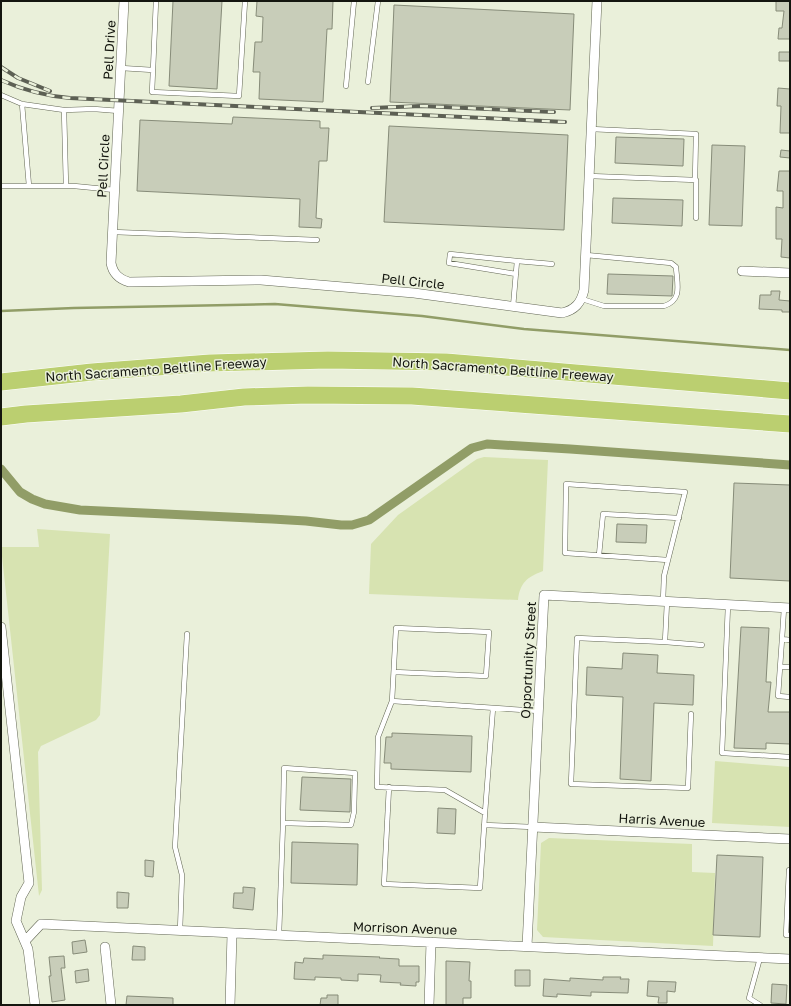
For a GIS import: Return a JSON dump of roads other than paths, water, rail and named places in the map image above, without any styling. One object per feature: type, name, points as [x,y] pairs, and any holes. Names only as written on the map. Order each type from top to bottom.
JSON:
[{"type":"highway","name":"North Sacramento Beltline Freeway","points":[[1,382],[100,371],[210,363],[328,360],[446,362],[790,391]]},
{"type":"highway","points":[[1,417],[181,404],[244,397],[308,395],[412,396],[790,424]]},
{"type":"street","name":"Pell Drive","points":[[119,100],[124,1]]},
{"type":"street","points":[[582,299],[586,255],[597,1]]},
{"type":"street","name":"Pell Circle","points":[[119,100],[111,263],[112,269],[118,277],[129,282],[261,280],[414,293],[562,313],[573,309],[582,299]]},
{"type":"street","points":[[742,271],[790,273]]},
{"type":"street","name":"Opportunity Street","points":[[527,946],[544,596],[787,608]]},
{"type":"street","points":[[1,626],[29,883],[21,897],[16,921],[28,949],[35,1005]]},
{"type":"street","name":"Harris Avenue","points":[[533,827],[790,839]]},
{"type":"street","name":"Morrison Avenue","points":[[25,941],[41,924],[790,959]]},
{"type":"street","points":[[230,1005],[232,934]]},
{"type":"street","points":[[429,1005],[431,942]]},
{"type":"street","points":[[105,947],[111,1005]]},
{"type":"lane","points":[[156,1],[152,92],[239,96],[244,1]]},
{"type":"lane","points":[[346,86],[354,1]]},
{"type":"lane","points":[[368,82],[378,1]]},
{"type":"lane","points":[[121,68],[153,70]]},
{"type":"lane","points":[[1,95],[22,104],[64,110],[94,109],[119,111]]},
{"type":"lane","points":[[22,104],[29,186]]},
{"type":"lane","points":[[64,110],[66,186]]},
{"type":"lane","points":[[591,129],[696,134],[696,218]]},
{"type":"lane","points":[[589,176],[695,180]]},
{"type":"lane","points":[[1,186],[66,186],[115,190]]},
{"type":"lane","points":[[113,232],[317,240]]},
{"type":"lane","points":[[516,274],[449,263],[450,254],[552,264]]},
{"type":"lane","points":[[582,299],[604,306],[664,306],[671,304],[676,299],[677,294],[676,268],[671,263],[586,255]]},
{"type":"lane","points":[[513,307],[517,261]]},
{"type":"lane","points":[[665,642],[664,576],[679,518],[685,492],[566,484],[565,553],[668,560]]},
{"type":"lane","points":[[599,555],[603,514],[679,518]]},
{"type":"lane","points":[[728,605],[722,753],[790,758]]},
{"type":"lane","points":[[787,608],[782,639],[778,696],[790,697]]},
{"type":"lane","points":[[394,672],[486,676],[489,632],[396,628],[392,701],[378,737],[377,787],[444,790],[485,813]]},
{"type":"lane","points":[[180,931],[182,875],[175,847],[187,634]]},
{"type":"lane","points":[[691,714],[688,788],[571,784],[577,638],[702,645]]},
{"type":"lane","points":[[782,639],[790,640]]},
{"type":"lane","points":[[780,666],[790,667]]},
{"type":"lane","points":[[392,701],[539,711]]},
{"type":"lane","points":[[389,787],[384,884],[480,888],[493,708]]},
{"type":"lane","points":[[279,935],[284,823],[284,768],[355,773],[354,812],[351,825],[284,823]]},
{"type":"lane","points":[[484,825],[533,827]]},
{"type":"lane","points":[[790,870],[786,935],[790,935]]},
{"type":"lane","points":[[760,958],[749,998],[760,1005]]},
{"type":"waterway","points":[[1,311],[275,304],[422,316],[524,329],[790,350]]},
{"type":"waterway","points":[[1,469],[20,492],[32,499],[45,504],[80,510],[272,519],[352,525],[369,520],[472,448],[487,444],[790,465]]},
{"type":"railway","points":[[1,67],[18,78],[50,91]]},
{"type":"railway","points":[[1,80],[35,92],[70,98],[565,122]]},
{"type":"railway","points":[[372,108],[421,106],[554,112]]}]
